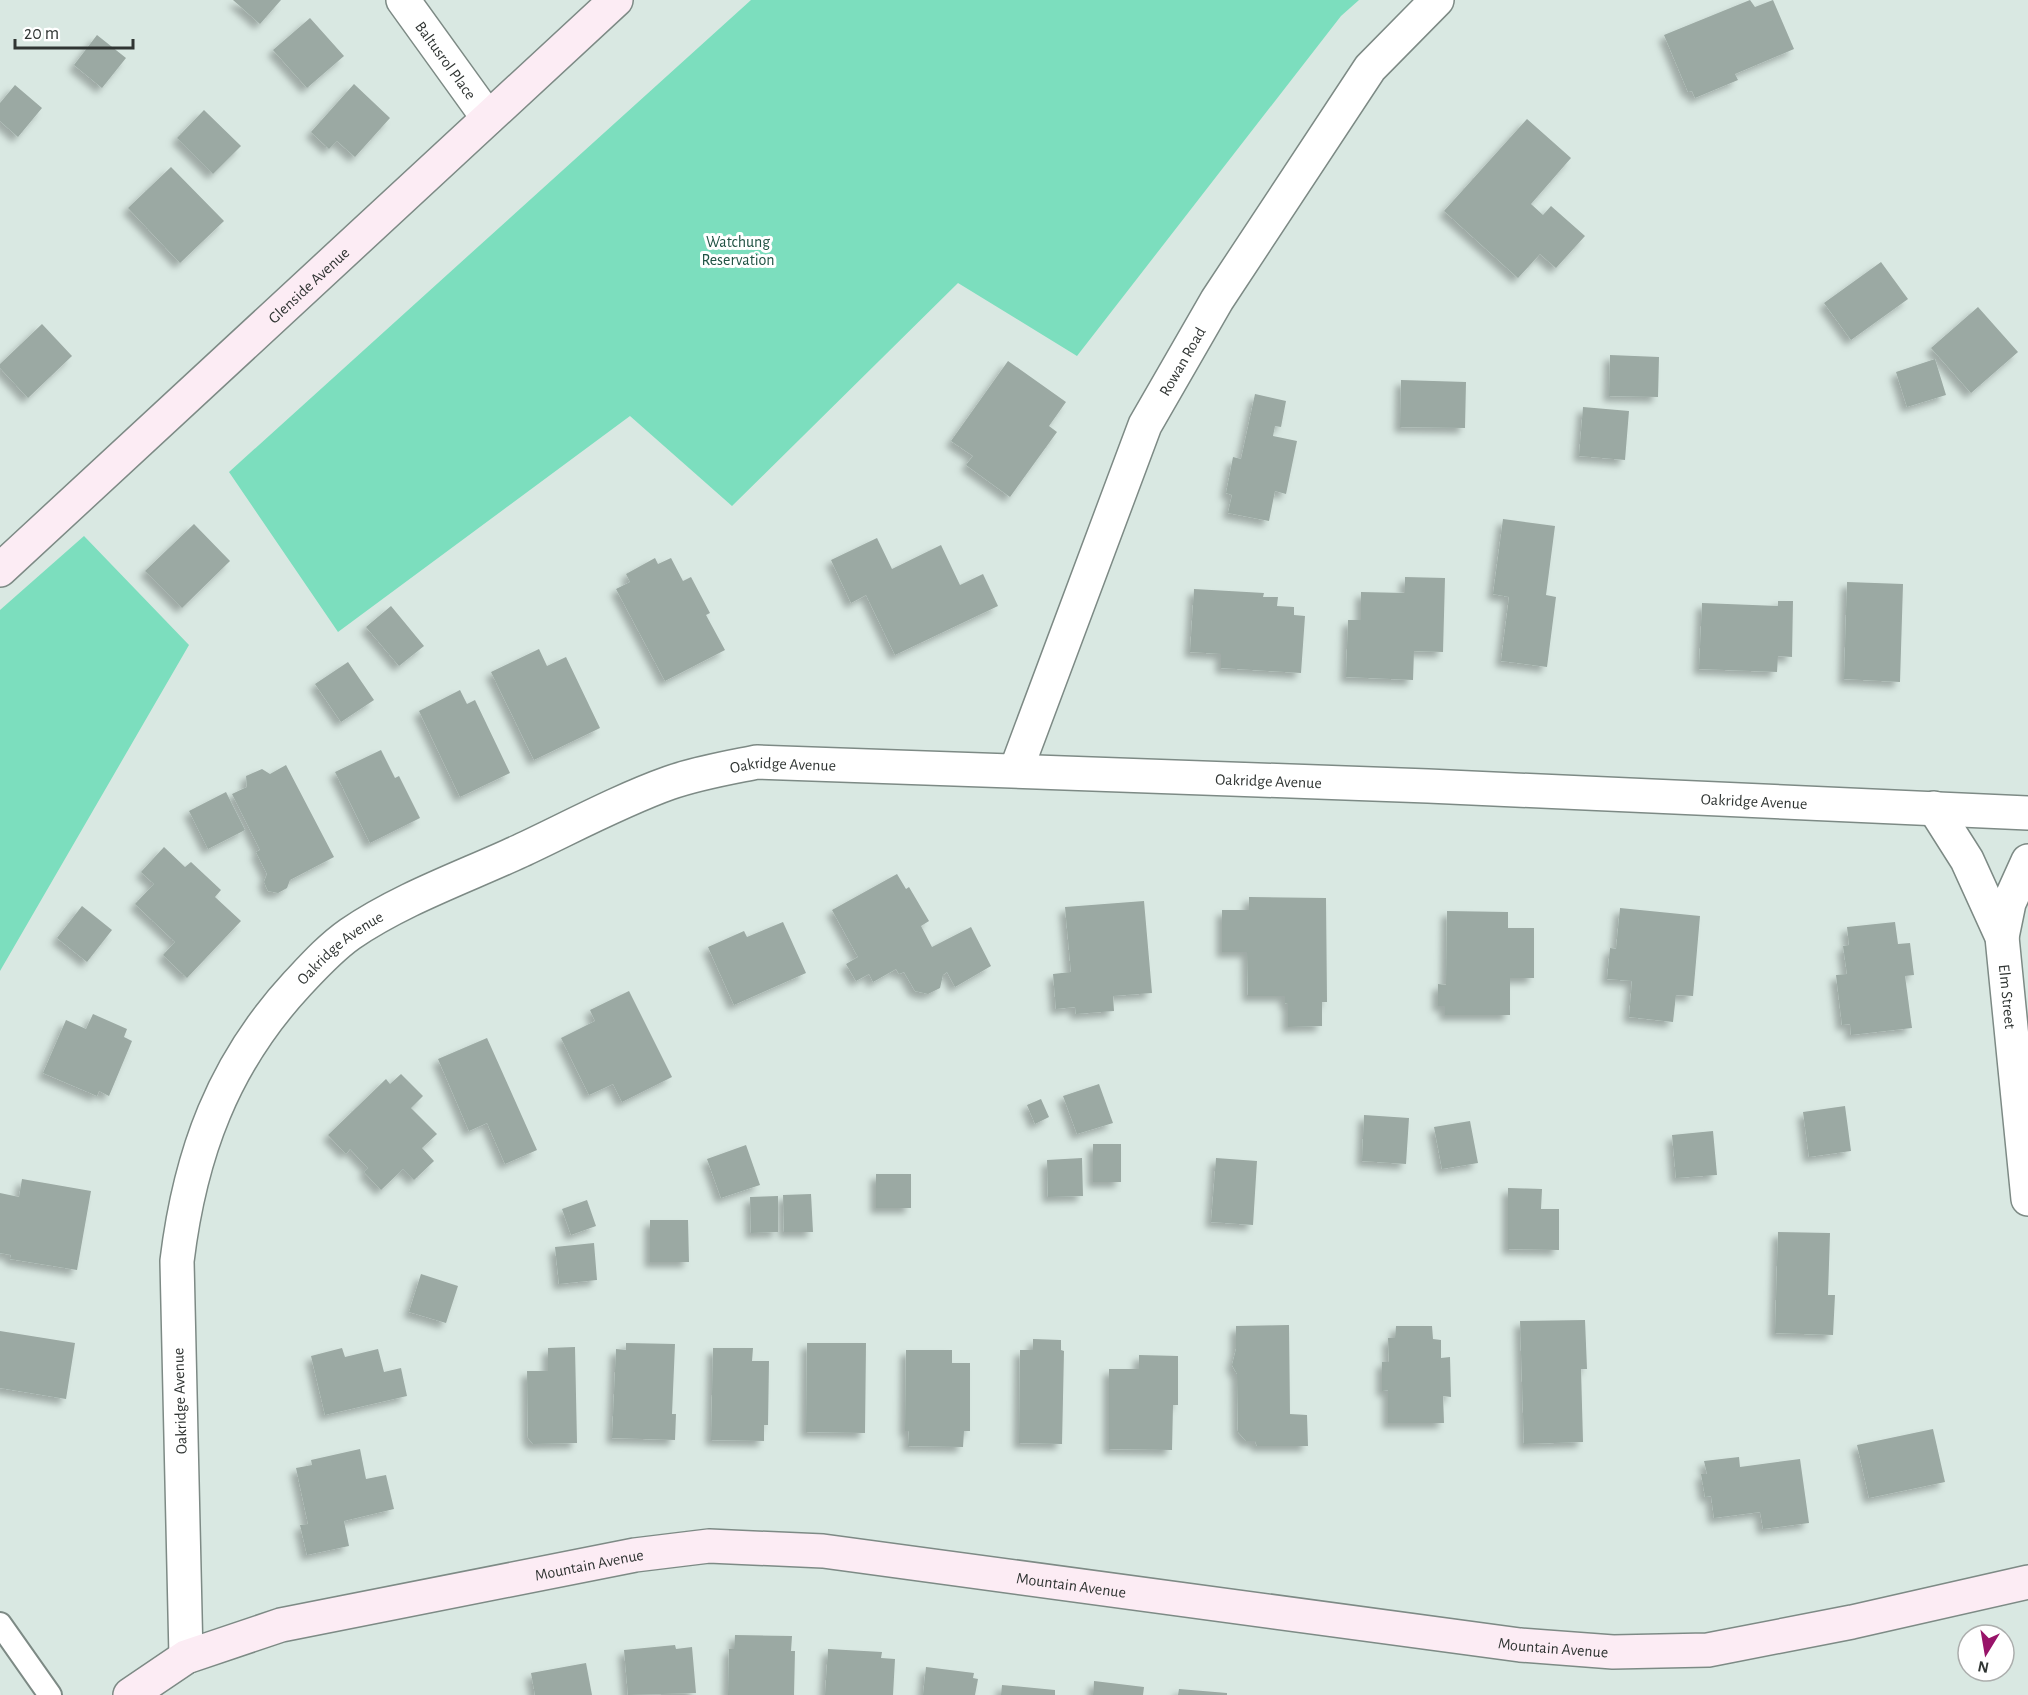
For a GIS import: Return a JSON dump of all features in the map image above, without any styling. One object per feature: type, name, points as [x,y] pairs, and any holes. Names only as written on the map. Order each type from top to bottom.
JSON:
[{"type":"main road","name":"Glenside Avenue","points":[[0,570],[616,0]]},
{"type":"main road","name":"Mountain Avenue","points":[[138,1693],[186,1657],[281,1625],[635,1555],[709,1546],[823,1551],[1520,1645],[1613,1652],[1708,1650],[1852,1622],[2028,1582]]},
{"type":"street","name":"Baltusrol Place","points":[[403,0],[489,118]]},
{"type":"street","name":"Rowan Road","points":[[1016,770],[1146,425],[1217,300],[1370,68],[1437,0]]},
{"type":"street","name":"Oakridge Avenue","points":[[186,1657],[177,1261],[183,1214],[197,1156],[228,1080],[253,1039],[281,1001],[313,966],[349,935],[398,907],[677,781],[757,762],[1016,770],[2028,813]]},
{"type":"street","name":"Elm Street","points":[[1934,808],[1967,860],[2002,937]]},
{"type":"street","name":"Elm Street","points":[[2028,861],[2009,903],[2002,937],[2028,1199]]},
{"type":"lane","points":[[0,1624],[50,1695]]},
{"type":"green space","name":"Watchung Reservation","points":[[751,0],[1359,0],[1341,16],[1077,356],[958,283],[732,506],[630,416],[338,632],[229,472]]},
{"type":"green space","points":[[84,536],[189,645],[0,971],[0,610]]},
{"type":"building","points":[[233,0],[281,0],[260,24]]},
{"type":"building","points":[[1750,0],[1755,7],[1773,0],[1794,49],[1735,74],[1738,80],[1695,98],[1692,91],[1688,92],[1664,35]]},
{"type":"building","points":[[310,18],[344,56],[307,88],[273,50]]},
{"type":"building","points":[[97,35],[126,58],[102,88],[74,65]]},
{"type":"building","points":[[354,84],[390,118],[355,157],[337,141],[329,149],[311,132]]},
{"type":"building","points":[[15,85],[42,108],[18,137],[0,121],[0,103]]},
{"type":"building","points":[[204,110],[241,146],[213,174],[177,138]]},
{"type":"building","points":[[1527,119],[1571,158],[1531,204],[1543,215],[1551,206],[1585,236],[1556,268],[1540,254],[1518,278],[1444,211]]},
{"type":"building","points":[[171,167],[224,221],[180,263],[128,208]]},
{"type":"building","points":[[1881,262],[1908,299],[1851,340],[1824,303]]},
{"type":"building","points":[[1978,307],[2018,352],[1971,393],[1931,348]]},
{"type":"building","points":[[42,324],[72,356],[28,398],[0,368],[0,364]]},
{"type":"building","points":[[1610,355],[1659,357],[1658,397],[1609,396]]},
{"type":"building","points":[[1935,359],[1946,395],[1907,407],[1896,372]]},
{"type":"building","points":[[1008,361],[1066,402],[1049,426],[1057,432],[1010,497],[966,465],[973,456],[951,441]]},
{"type":"building","points":[[1401,380],[1466,382],[1465,428],[1400,427]]},
{"type":"building","points":[[1255,394],[1286,401],[1281,427],[1275,426],[1273,436],[1297,441],[1286,494],[1275,491],[1269,521],[1228,513],[1232,495],[1226,493],[1233,457],[1241,459]]},
{"type":"building","points":[[1583,407],[1629,411],[1625,460],[1579,456]]},
{"type":"building","points":[[1503,519],[1555,526],[1546,595],[1556,597],[1547,667],[1501,661],[1509,597],[1493,594]]},
{"type":"building","points":[[194,524],[230,561],[182,608],[145,571]]},
{"type":"building","points":[[877,538],[892,569],[941,545],[960,585],[983,574],[998,606],[895,655],[866,595],[851,603],[831,560]]},
{"type":"building","points":[[655,558],[658,564],[671,558],[683,581],[691,577],[710,613],[706,615],[725,650],[665,681],[616,589],[630,582],[626,574]]},
{"type":"building","points":[[1405,577],[1445,578],[1443,652],[1414,651],[1413,680],[1346,677],[1348,620],[1361,620],[1361,592],[1405,593]]},
{"type":"building","points":[[1847,582],[1903,584],[1900,682],[1844,679]]},
{"type":"building","points":[[1194,589],[1264,593],[1263,597],[1278,597],[1277,606],[1294,607],[1294,615],[1305,616],[1301,673],[1221,668],[1221,654],[1190,652]]},
{"type":"building","points":[[1778,601],[1793,601],[1792,657],[1778,656],[1777,672],[1699,669],[1702,603],[1778,606]]},
{"type":"building","points":[[391,606],[424,646],[399,666],[366,627]]},
{"type":"building","points":[[539,649],[547,666],[566,657],[600,728],[534,760],[491,672]]},
{"type":"building","points":[[348,662],[374,700],[341,722],[315,684]]},
{"type":"building","points":[[460,690],[467,704],[475,700],[510,773],[460,797],[419,711]]},
{"type":"building","points":[[381,750],[395,778],[399,776],[420,818],[370,843],[335,772]]},
{"type":"building","points":[[286,765],[334,857],[290,880],[287,888],[278,893],[268,891],[264,882],[267,874],[256,852],[260,850],[232,794],[247,787],[246,776],[262,769],[270,774]]},
{"type":"building","points":[[226,792],[245,830],[208,849],[189,811]]},
{"type":"building","points":[[164,847],[185,867],[191,862],[221,890],[215,897],[241,921],[187,978],[163,955],[175,942],[135,904],[154,884],[141,872]]},
{"type":"building","points":[[897,874],[906,889],[909,887],[929,921],[921,926],[932,947],[971,927],[991,966],[955,987],[947,972],[943,975],[940,988],[928,994],[915,991],[904,972],[899,974],[896,969],[873,982],[869,974],[856,981],[846,964],[858,957],[832,910]]},
{"type":"building","points":[[1249,897],[1326,898],[1327,1002],[1322,1002],[1322,1026],[1288,1027],[1288,1004],[1285,1003],[1285,996],[1248,996],[1247,952],[1222,952],[1222,910],[1249,910]]},
{"type":"building","points":[[1144,901],[1152,993],[1113,996],[1114,1011],[1076,1014],[1075,1007],[1056,1009],[1053,974],[1071,972],[1065,907]]},
{"type":"building","points":[[82,906],[112,930],[87,962],[57,938]]},
{"type":"building","points":[[1620,908],[1700,916],[1693,996],[1676,995],[1673,1022],[1629,1017],[1632,981],[1607,979],[1610,948],[1616,949]]},
{"type":"building","points":[[1447,911],[1508,912],[1508,928],[1534,928],[1534,978],[1510,978],[1510,1015],[1445,1015],[1445,1006],[1438,1006],[1438,984],[1446,985]]},
{"type":"building","points":[[783,922],[806,973],[734,1005],[708,947],[744,931],[747,937]]},
{"type":"building","points":[[1895,922],[1898,944],[1910,943],[1914,975],[1905,976],[1912,1028],[1851,1035],[1850,1024],[1842,1025],[1836,975],[1847,974],[1843,946],[1849,945],[1847,927]]},
{"type":"building","points":[[629,991],[672,1077],[622,1102],[613,1084],[589,1095],[561,1038],[595,1021],[590,1010]]},
{"type":"building","points":[[93,1014],[127,1029],[124,1037],[132,1041],[109,1096],[99,1091],[97,1096],[43,1073],[66,1020],[86,1029]]},
{"type":"building","points":[[487,1038],[537,1150],[505,1164],[487,1123],[469,1131],[438,1059]]},
{"type":"building","points":[[401,1074],[423,1096],[411,1108],[437,1134],[422,1148],[434,1161],[414,1180],[403,1169],[381,1190],[364,1172],[368,1168],[350,1149],[346,1154],[328,1135],[386,1079],[390,1084]]},
{"type":"building","points":[[1099,1084],[1113,1123],[1077,1134],[1063,1096]]},
{"type":"building","points":[[1041,1099],[1049,1117],[1035,1124],[1027,1105]]},
{"type":"building","points":[[1845,1106],[1851,1151],[1809,1157],[1803,1112]]},
{"type":"building","points":[[1364,1115],[1409,1118],[1406,1164],[1362,1161]]},
{"type":"building","points":[[1470,1121],[1478,1163],[1442,1169],[1434,1127]]},
{"type":"building","points":[[1713,1131],[1717,1175],[1676,1178],[1672,1135]]},
{"type":"building","points":[[1093,1144],[1121,1144],[1121,1182],[1093,1182]]},
{"type":"building","points":[[746,1145],[760,1185],[721,1198],[707,1159]]},
{"type":"building","points":[[1082,1158],[1083,1196],[1048,1197],[1047,1160]]},
{"type":"building","points":[[1216,1158],[1257,1161],[1253,1225],[1211,1222]]},
{"type":"building","points":[[876,1174],[911,1174],[911,1208],[876,1208]]},
{"type":"building","points":[[22,1179],[91,1191],[77,1270],[10,1259],[11,1255],[0,1253],[0,1193],[19,1197]]},
{"type":"building","points":[[1508,1188],[1542,1189],[1541,1209],[1559,1209],[1559,1250],[1508,1249]]},
{"type":"building","points":[[811,1194],[813,1232],[784,1232],[783,1195]]},
{"type":"building","points":[[778,1196],[778,1232],[751,1233],[750,1197]]},
{"type":"building","points":[[587,1200],[596,1226],[571,1235],[562,1209]]},
{"type":"building","points":[[650,1220],[688,1220],[689,1262],[650,1262]]},
{"type":"building","points":[[1778,1232],[1830,1233],[1828,1295],[1835,1295],[1833,1335],[1775,1333]]},
{"type":"building","points":[[594,1243],[597,1280],[559,1284],[555,1247]]},
{"type":"building","points":[[421,1274],[458,1286],[446,1323],[409,1312]]},
{"type":"building","points":[[1585,1320],[1587,1369],[1581,1369],[1583,1442],[1524,1444],[1520,1321]]},
{"type":"building","points":[[1289,1325],[1290,1414],[1307,1415],[1308,1446],[1257,1446],[1255,1441],[1246,1441],[1238,1432],[1237,1374],[1232,1365],[1236,1349],[1236,1326]]},
{"type":"building","points":[[1396,1326],[1432,1326],[1433,1339],[1441,1340],[1441,1358],[1450,1357],[1451,1397],[1443,1396],[1444,1423],[1388,1423],[1388,1390],[1382,1391],[1382,1362],[1389,1362],[1388,1338],[1395,1338]]},
{"type":"building","points":[[0,1331],[75,1343],[66,1399],[0,1388]]},
{"type":"building","points":[[1033,1339],[1061,1340],[1061,1350],[1064,1351],[1062,1444],[1019,1443],[1020,1350],[1033,1350]]},
{"type":"building","points":[[626,1343],[675,1344],[672,1414],[676,1414],[675,1440],[612,1438],[616,1349],[626,1350]]},
{"type":"building","points":[[807,1343],[866,1343],[865,1433],[806,1432]]},
{"type":"building","points":[[575,1347],[577,1443],[533,1444],[528,1438],[527,1371],[548,1371],[548,1348]]},
{"type":"building","points":[[342,1348],[345,1357],[378,1349],[384,1372],[401,1368],[407,1396],[325,1415],[311,1356]]},
{"type":"building","points":[[713,1348],[753,1348],[752,1361],[769,1361],[768,1425],[764,1425],[764,1441],[711,1440]]},
{"type":"building","points":[[906,1350],[952,1350],[952,1363],[970,1363],[970,1431],[964,1431],[963,1447],[908,1446],[909,1431],[905,1431]]},
{"type":"building","points":[[1139,1355],[1178,1356],[1178,1405],[1173,1405],[1172,1450],[1109,1449],[1109,1369],[1139,1369]]},
{"type":"building","points":[[1933,1429],[1945,1482],[1869,1498],[1857,1445]]},
{"type":"building","points":[[360,1449],[366,1479],[386,1475],[394,1509],[344,1521],[349,1546],[307,1555],[300,1525],[308,1524],[296,1468],[312,1465],[311,1460]]},
{"type":"building","points":[[1739,1457],[1740,1467],[1800,1459],[1809,1523],[1763,1529],[1760,1512],[1714,1518],[1711,1496],[1705,1497],[1701,1474],[1707,1474],[1704,1461]]},
{"type":"building","points":[[735,1635],[792,1636],[791,1651],[795,1651],[794,1695],[728,1695],[729,1649],[734,1649]]},
{"type":"building","points":[[675,1645],[676,1649],[692,1647],[696,1693],[628,1695],[624,1650]]},
{"type":"building","points":[[828,1649],[882,1652],[881,1658],[895,1659],[893,1695],[825,1695]]},
{"type":"building","points":[[586,1663],[592,1695],[535,1695],[531,1673]]},
{"type":"building","points":[[926,1667],[974,1673],[973,1678],[978,1679],[975,1695],[923,1695]]},
{"type":"building","points":[[1094,1681],[1144,1687],[1143,1695],[1093,1695]]},
{"type":"building","points":[[1002,1685],[1055,1690],[1055,1695],[1001,1695]]},
{"type":"building","points":[[1179,1689],[1227,1693],[1227,1695],[1178,1695]]}]
